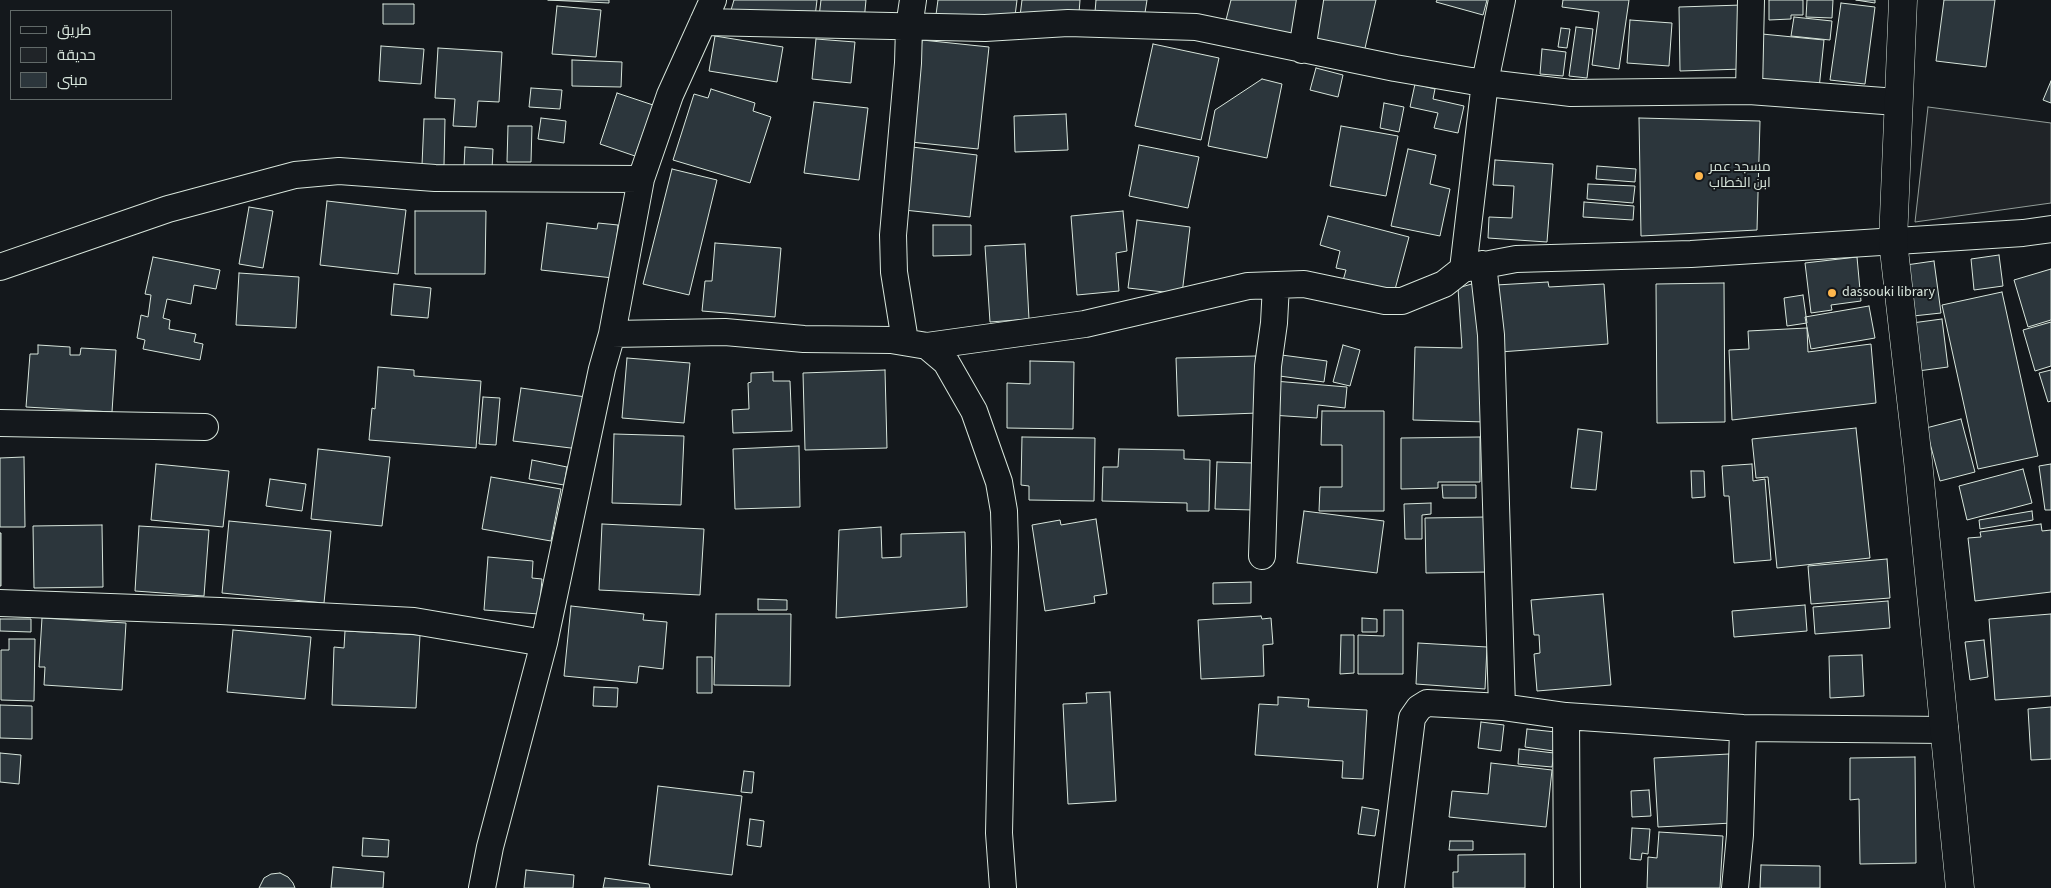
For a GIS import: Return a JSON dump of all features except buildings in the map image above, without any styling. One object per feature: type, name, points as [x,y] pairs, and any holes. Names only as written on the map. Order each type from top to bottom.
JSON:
[{"type":"main road","points":[[1903,0],[1893,241],[1918,461],[1960,888]]},
{"type":"street","points":[[913,0],[909,27],[908,63],[893,235],[894,272],[916,343],[946,362],[974,411],[999,482],[1004,511],[1006,547],[999,833],[1003,888]]},
{"type":"street","points":[[1302,50],[1310,0]]},
{"type":"street","points":[[1502,0],[1485,82],[1473,267],[1491,335],[1502,706]]},
{"type":"street","points":[[1749,91],[1751,0]]},
{"type":"street","points":[[482,888],[490,847],[544,643],[602,368],[612,334],[641,179],[670,95],[708,11],[909,27],[985,28],[1068,23],[1196,27],[1395,68],[1571,93],[1749,91],[1898,102]]},
{"type":"street","points":[[0,267],[168,209],[295,175],[339,171],[435,178],[641,179]]},
{"type":"street","points":[[612,334],[725,332],[804,339],[916,343],[1085,324],[1248,286],[1304,284],[1385,300],[1402,301],[1444,284],[1473,267],[1516,259],[1691,254],[2023,233],[2051,229]]},
{"type":"street","points":[[1262,556],[1268,366],[1274,323],[1276,285]]},
{"type":"street","points":[[0,423],[205,427]]},
{"type":"street","points":[[0,603],[220,611],[414,621],[544,643]]},
{"type":"street","points":[[1391,888],[1412,718],[1427,703],[1502,706],[1566,716],[1743,728],[1945,730]]},
{"type":"street","points":[[1566,716],[1567,888]]},
{"type":"street","points":[[1735,888],[1740,835],[1743,728]]},
{"type":"green space","points":[[1928,107],[2051,123],[2051,203],[1915,222]]},
{"type":"place","name":"مسجد عمر ابن الخطاب","points":[[1699,176]]},
{"type":"place","name":"dassouki library","points":[[1832,293]]}]
